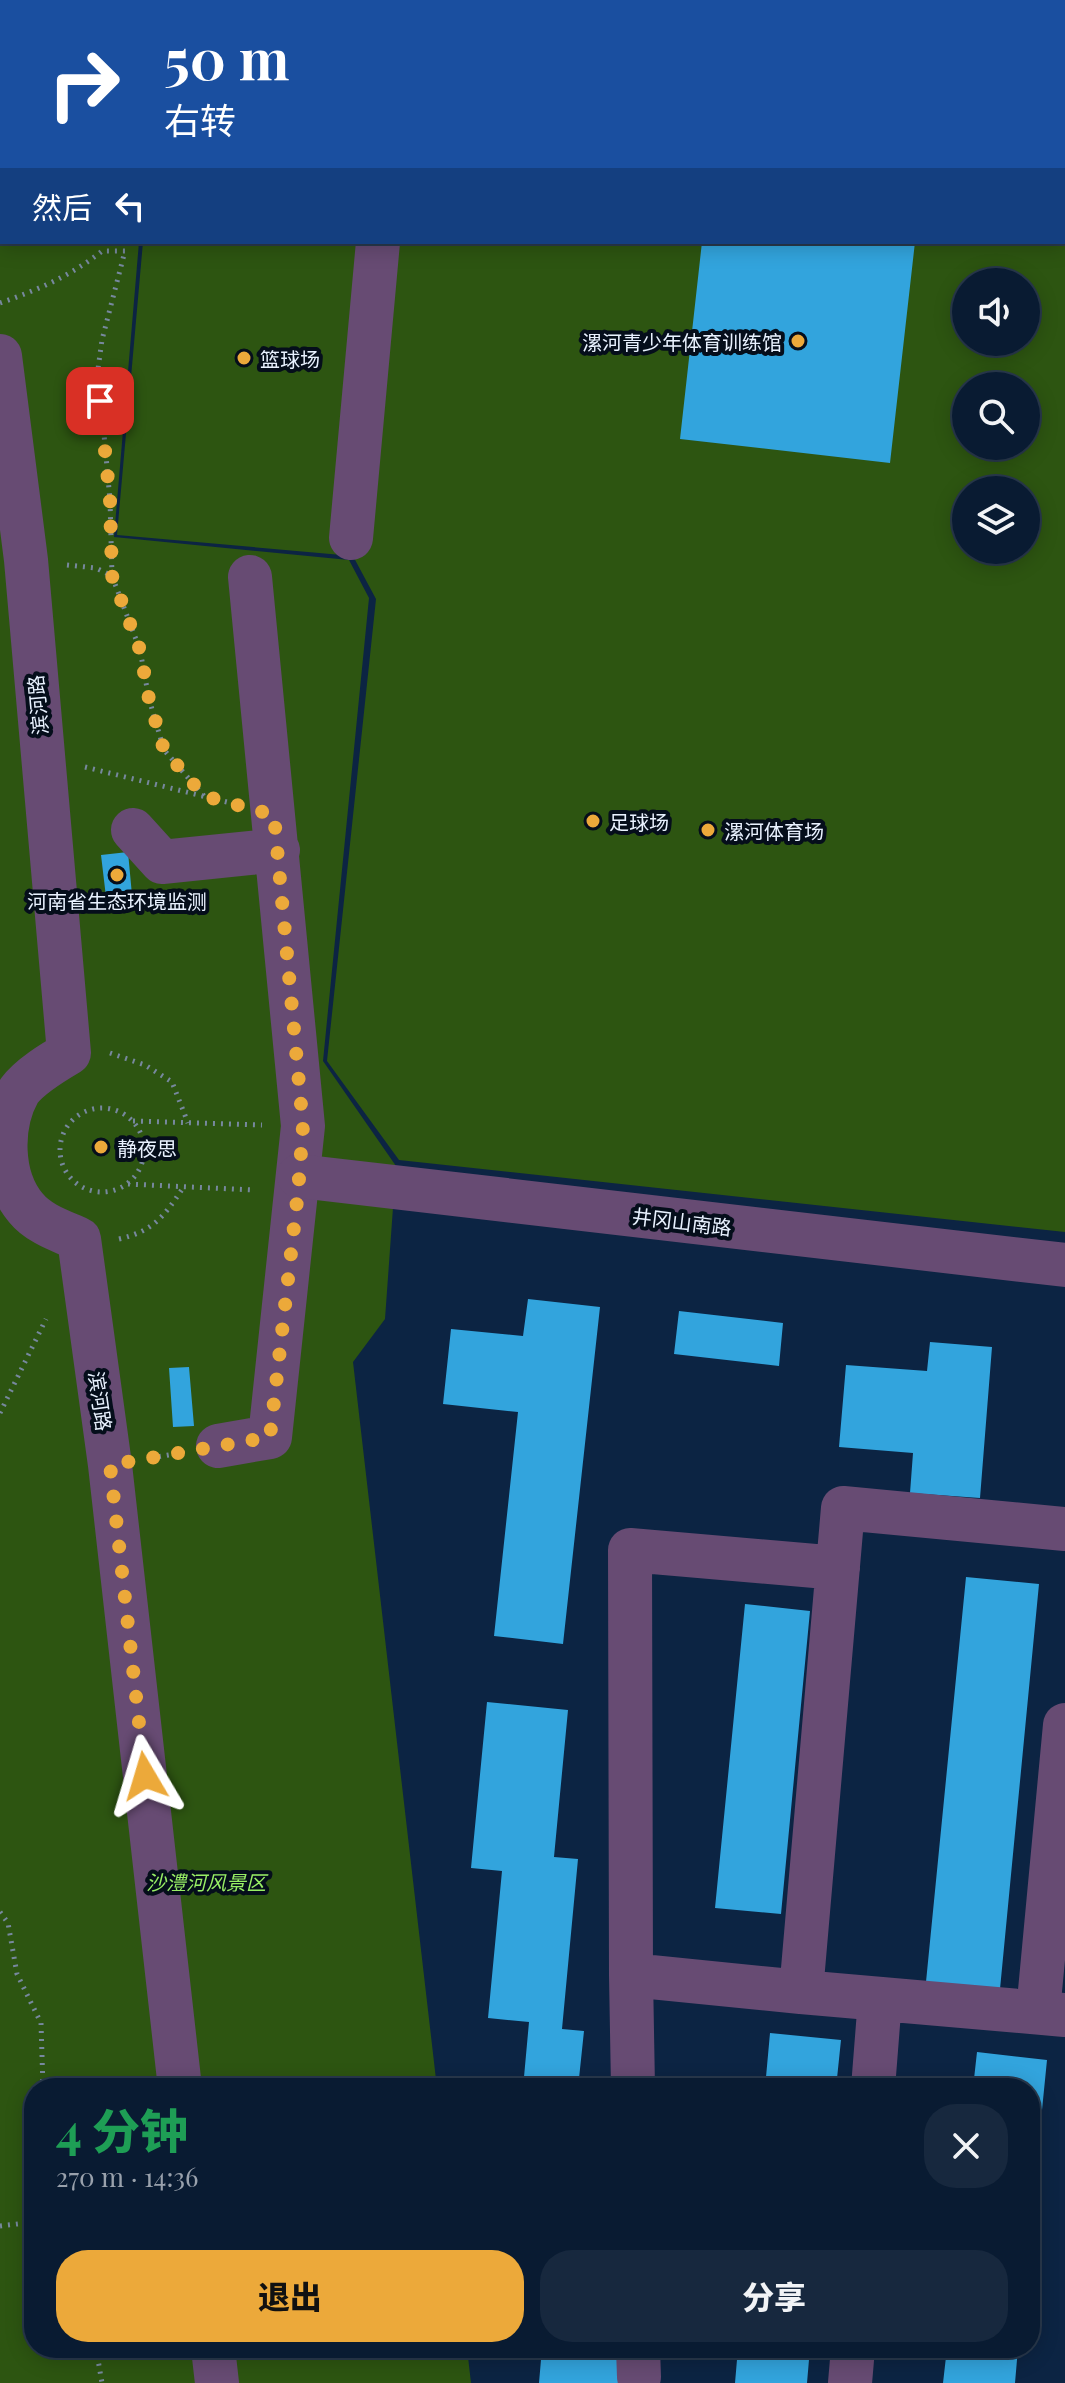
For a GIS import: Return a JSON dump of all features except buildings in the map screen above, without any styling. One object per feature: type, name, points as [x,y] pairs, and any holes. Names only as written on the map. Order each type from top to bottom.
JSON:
[{"type":"street","points":[[351,538],[378,244]]},
{"type":"street","name":"滨河路","points":[[0,356],[26,560],[69,1053]]},
{"type":"street","points":[[218,1446],[270,1437],[303,1126],[250,577]]},
{"type":"street","points":[[133,830],[162,862],[276,833]]},
{"type":"street","points":[[69,1053],[19,1091],[6,1119],[2,1151],[9,1181],[26,1208],[81,1255]]},
{"type":"street","name":"井冈山南路","points":[[299,1184],[1065,1265]]},
{"type":"street","name":"滨河路","points":[[81,1255],[110,1465],[179,2078]]},
{"type":"street","points":[[801,1992],[843,1508],[1065,1529]]},
{"type":"street","points":[[633,2078],[630,1550],[838,1568]]},
{"type":"street","points":[[631,1975],[1052,2014],[1065,1725]]},
{"type":"street","points":[[874,2078],[880,1999]]},
{"type":"street","points":[[214,2358],[217,2383]]},
{"type":"street","points":[[850,2383],[852,2358]]},
{"type":"path","points":[[0,303],[40,289],[80,269],[102,251],[125,251],[102,340],[98,369],[110,500],[112,576],[140,650],[149,699],[164,750],[204,796]]},
{"type":"path","points":[[26,560],[96,568],[112,576]]},
{"type":"path","points":[[41,757],[204,796],[276,833]]},
{"type":"path","points":[[69,1053],[109,1053],[145,1065],[172,1082],[188,1123]]},
{"type":"path","points":[[127,1184],[137,1174],[143,1161],[141,1133],[133,1121],[108,1108],[94,1108],[81,1113],[70,1122],[59,1147],[66,1173],[75,1184],[88,1191],[101,1193],[127,1184],[184,1187],[299,1184]]},
{"type":"path","points":[[133,1121],[303,1126]]},
{"type":"path","points":[[0,1413],[42,1325],[81,1255],[109,1241],[137,1234],[162,1219],[184,1187]]},
{"type":"path","points":[[110,1465],[218,1446]]},
{"type":"path","points":[[0,1912],[8,1923],[17,1974],[41,2023],[43,2078]]},
{"type":"path","points":[[0,2226],[24,2223]]},
{"type":"path","points":[[98,2358],[102,2383]]},
{"type":"green space","name":"沙澧河风景区","points":[[0,244],[139,244],[114,537],[349,560],[369,598],[323,1061],[396,1166],[385,1319],[353,1362],[436,2078],[24,2078],[24,2358],[468,2358],[471,2383],[0,2383]]},
{"type":"green space","name":"漯河体育场","points":[[143,244],[1065,244],[1065,1232],[399,1160],[327,1061],[376,599],[353,556],[117,535]]},
{"type":"place","name":"漯河青少年体育训练馆","points":[[798,341]]},
{"type":"place","name":"篮球场","points":[[244,358]]},
{"type":"place","name":"足球场","points":[[593,821]]},
{"type":"place","name":"漯河体育场","points":[[708,830]]},
{"type":"place","name":"河南省生态环境监测","points":[[117,875]]},
{"type":"place","name":"静夜思","points":[[101,1147]]},
{"type":"route","points":[[100,401],[110,500],[112,576],[140,650],[149,699],[164,750],[204,796],[274,815],[303,1126],[270,1437],[110,1465],[145,1776]]}]
